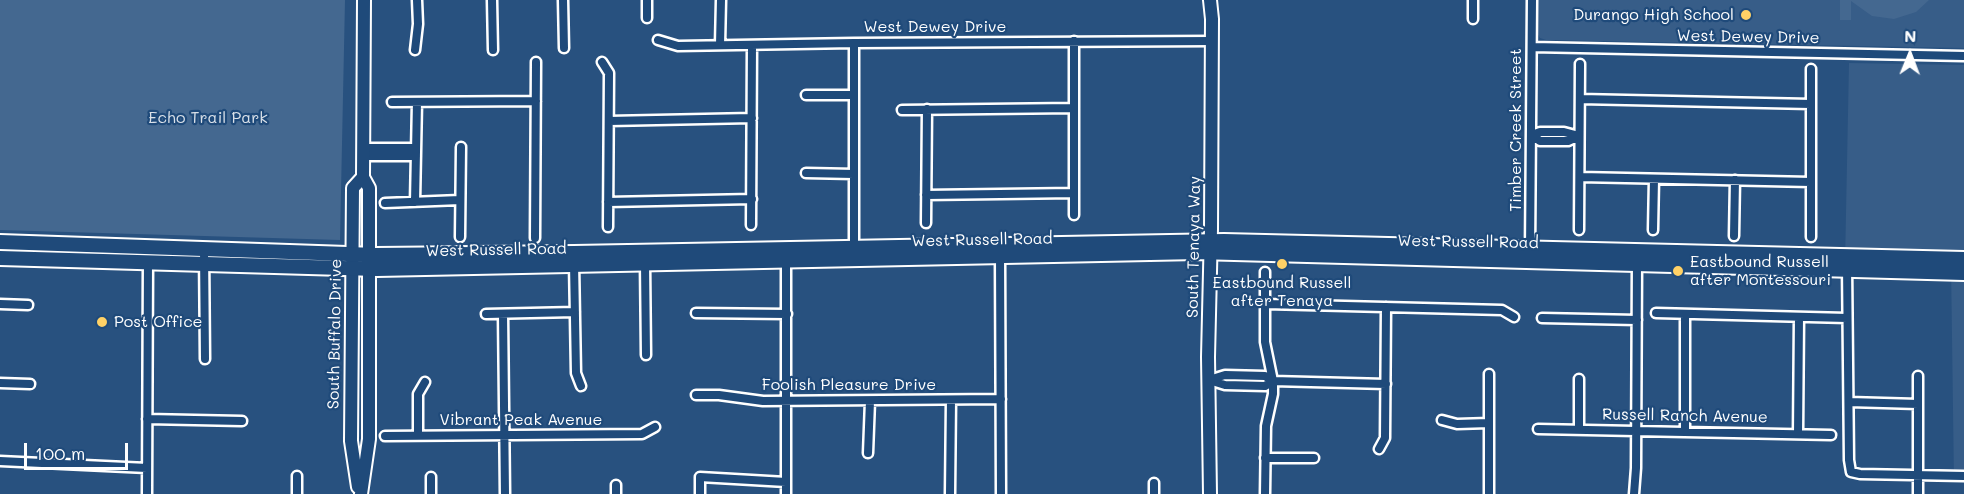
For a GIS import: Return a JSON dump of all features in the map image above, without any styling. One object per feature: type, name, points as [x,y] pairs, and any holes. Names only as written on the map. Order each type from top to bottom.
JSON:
[{"type":"main road","name":"West Russell Road","points":[[0,242],[352,255],[369,262]]},
{"type":"main road","points":[[54,244],[54,260]]},
{"type":"main road","name":"West Russell Road","points":[[0,258],[352,269],[369,262],[1211,246],[1847,262],[1964,259]]},
{"type":"main road","name":"West Russell Road","points":[[574,259],[645,263],[786,254]]},
{"type":"main road","name":"West Russell Road","points":[[1847,262],[1964,273]]},
{"type":"street","name":"South Buffalo Drive","points":[[360,494],[369,439],[369,188],[363,177],[364,0]]},
{"type":"street","points":[[415,50],[418,24],[417,0]]},
{"type":"street","points":[[492,0],[492,50]]},
{"type":"street","points":[[563,0],[564,48]]},
{"type":"street","points":[[647,0],[647,18]]},
{"type":"street","points":[[720,45],[721,0]]},
{"type":"street","name":"South Tenaya Way","points":[[1210,0],[1212,42],[1210,494]]},
{"type":"street","points":[[1473,0],[1473,19]]},
{"type":"street","name":"Timber Creek Street","points":[[1530,254],[1532,0]]},
{"type":"street","name":"West Dewey Drive","points":[[658,40],[678,46],[1074,41],[1212,42]]},
{"type":"street","points":[[1074,41],[1074,215]]},
{"type":"street","points":[[854,43],[854,253]]},
{"type":"street","points":[[752,45],[752,225]]},
{"type":"street","name":"West Dewey Drive","points":[[1532,47],[1964,56]]},
{"type":"street","points":[[535,238],[536,62]]},
{"type":"street","points":[[602,62],[609,73],[608,227]]},
{"type":"street","points":[[1579,230],[1580,64]]},
{"type":"street","points":[[1811,69],[1811,237]]},
{"type":"street","points":[[806,95],[854,95]]},
{"type":"street","points":[[1580,99],[1811,104]]},
{"type":"street","points":[[392,102],[536,101]]},
{"type":"street","points":[[415,202],[417,102]]},
{"type":"street","points":[[902,110],[1074,108]]},
{"type":"street","points":[[926,223],[927,110]]},
{"type":"street","points":[[609,121],[752,118]]},
{"type":"street","points":[[1532,135],[1540,141],[1568,141],[1580,136]]},
{"type":"street","points":[[460,237],[461,147]]},
{"type":"street","points":[[364,152],[416,152]]},
{"type":"street","points":[[806,173],[854,174]]},
{"type":"street","name":"South Buffalo Drive","points":[[360,494],[351,441],[352,255],[353,188],[363,177]]},
{"type":"street","points":[[1580,177],[1811,182]]},
{"type":"street","points":[[1653,230],[1654,179]]},
{"type":"street","points":[[1734,236],[1735,180]]},
{"type":"street","points":[[926,195],[1074,193]]},
{"type":"street","points":[[608,202],[752,199]]},
{"type":"street","points":[[385,203],[460,200]]},
{"type":"street","points":[[147,494],[148,248]]},
{"type":"street","points":[[204,250],[205,359]]},
{"type":"street","points":[[1000,251],[1001,494]]},
{"type":"street","points":[[786,254],[786,494]]},
{"type":"street","points":[[1634,494],[1637,257]]},
{"type":"street","points":[[574,259],[576,373],[581,386]]},
{"type":"street","points":[[1847,262],[1846,318],[1851,472],[1964,476]]},
{"type":"street","points":[[645,263],[646,355]]},
{"type":"street","points":[[1265,272],[1265,342],[1273,381],[1273,394],[1266,426],[1265,494]]},
{"type":"street","points":[[0,304],[28,305]]},
{"type":"street","points":[[1266,304],[1502,310],[1514,317]]},
{"type":"street","points":[[1379,449],[1385,438],[1386,307]]},
{"type":"street","points":[[486,314],[575,312]]},
{"type":"street","points":[[696,313],[787,314]]},
{"type":"street","points":[[1656,313],[1846,318]]},
{"type":"street","points":[[503,314],[505,494]]},
{"type":"street","points":[[1685,314],[1685,431]]},
{"type":"street","points":[[1798,434],[1799,317]]},
{"type":"street","points":[[1542,318],[1637,320]]},
{"type":"street","points":[[1489,374],[1489,494]]},
{"type":"street","points":[[1209,380],[1226,375],[1265,376],[1273,381],[1386,384]]},
{"type":"street","points":[[1918,376],[1918,494]]},
{"type":"street","points":[[1579,379],[1579,429]]},
{"type":"street","points":[[418,435],[418,394],[425,382]]},
{"type":"street","points":[[0,383],[30,384]]},
{"type":"street","name":"Foolish Pleasure Drive","points":[[696,395],[787,401],[1001,399]]},
{"type":"street","points":[[950,494],[951,400]]},
{"type":"street","points":[[868,453],[870,401]]},
{"type":"street","points":[[1849,402],[1918,404]]},
{"type":"street","points":[[147,419],[242,421]]},
{"type":"street","points":[[1442,420],[1457,423],[1489,423]]},
{"type":"street","name":"Vibrant Peak Avenue","points":[[385,436],[642,434],[655,427]]},
{"type":"street","name":"Russell Ranch Avenue","points":[[1538,429],[1831,435]]},
{"type":"street","points":[[1265,458],[1314,458]]},
{"type":"street","points":[[0,461],[147,468]]},
{"type":"street","points":[[297,476],[297,494]]},
{"type":"street","points":[[431,477],[431,494]]},
{"type":"street","points":[[700,494],[700,477],[786,482]]},
{"type":"street","points":[[1154,483],[1154,494]]},
{"type":"shaded area","name":"Durango High School","points":[[1537,0],[1964,0],[1964,48],[1546,40],[1540,38],[1537,33]]},
{"type":"shaded area","points":[[1849,63],[1964,65],[1964,482],[1954,482],[1951,265],[1845,263]]},
{"type":"green space","name":"Echo Trail Park","points":[[0,0],[345,0],[340,240],[0,230]]},
{"type":"green space","points":[[1840,0],[1929,0],[1916,12],[1894,19],[1872,16],[1851,1],[1851,20],[1840,20]]},
{"type":"place","name":"Durango High School","points":[[1746,15]]},
{"type":"place","name":"Eastbound Russell after Tenaya","points":[[1282,264]]},
{"type":"place","name":"Eastbound Russell after Montessouri","points":[[1678,271]]},
{"type":"place","name":"Post Office","points":[[102,322]]}]
